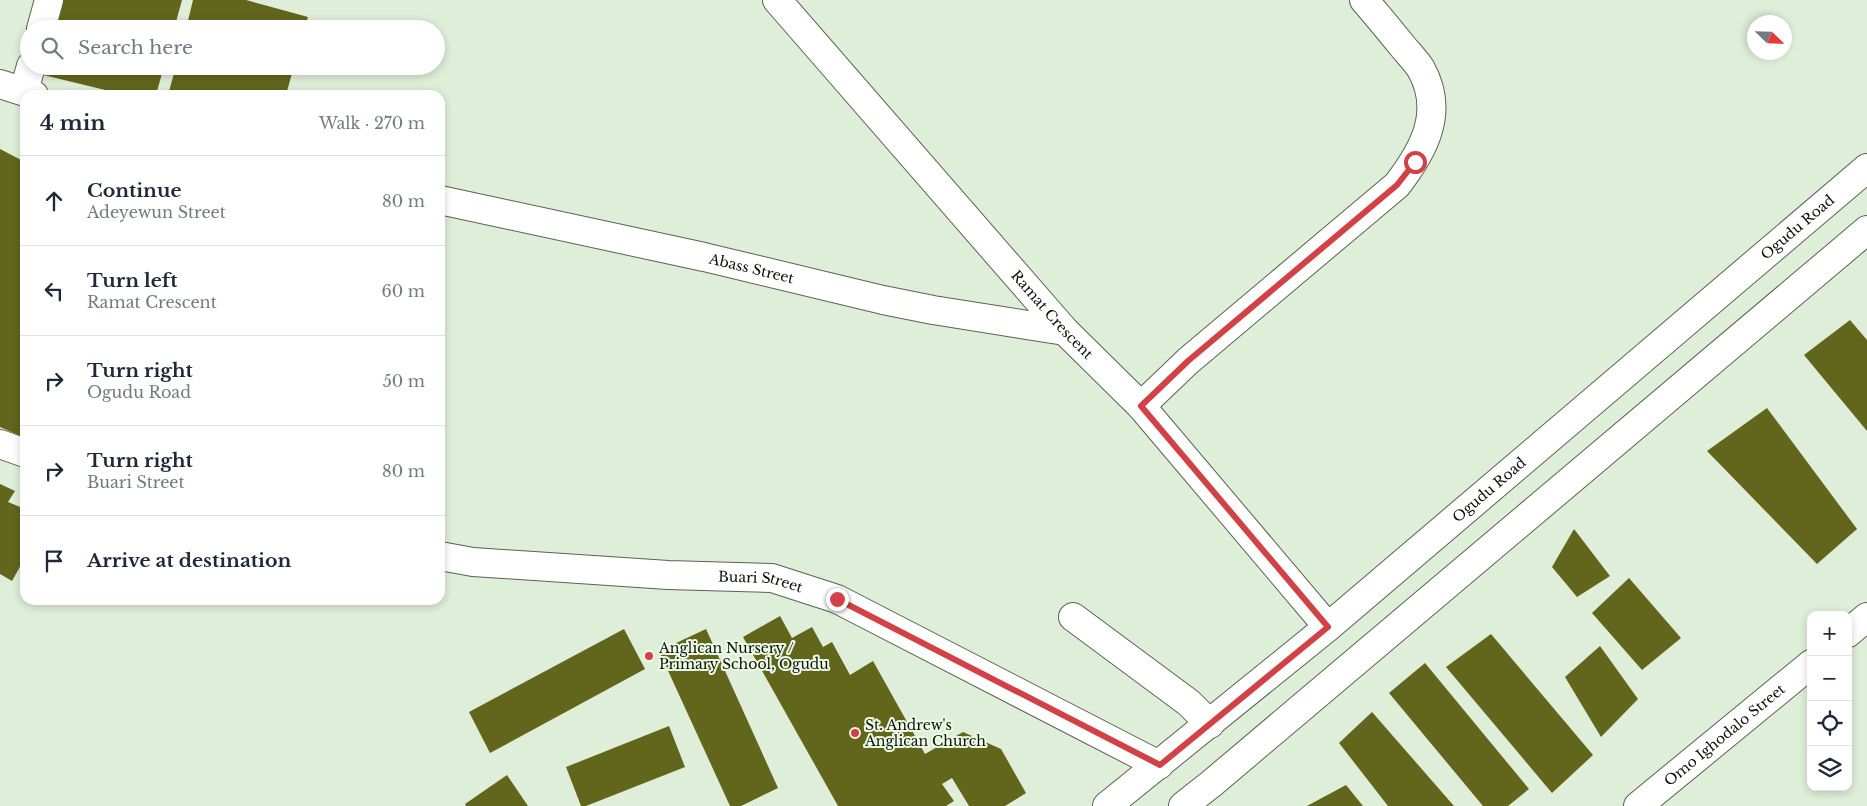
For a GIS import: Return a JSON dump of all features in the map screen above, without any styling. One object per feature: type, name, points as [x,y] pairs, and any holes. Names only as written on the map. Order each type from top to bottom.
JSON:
[{"type":"street","points":[[43,20],[49,0]]},
{"type":"street","name":"Ramat Crescent","points":[[777,0],[1064,331],[1141,406],[1328,627]]},
{"type":"street","points":[[1141,406],[1188,361],[1397,185],[1415,162],[1426,136],[1432,115],[1430,91],[1420,68],[1364,0]]},
{"type":"street","name":"Ogudu Road","points":[[1107,806],[1328,627],[1867,168]]},
{"type":"street","name":"Abass Street","points":[[445,201],[704,257],[883,300],[1064,331]]},
{"type":"street","points":[[1183,806],[1219,778],[1867,230]]},
{"type":"street","points":[[0,444],[20,451]]},
{"type":"street","name":"Buari Street","points":[[445,557],[473,562],[649,574],[772,578],[837,599],[1160,765]]},
{"type":"street","points":[[1073,617],[1189,703],[1210,724]]},
{"type":"street","points":[[1852,630],[1867,617]]},
{"type":"street","name":"Omo Ighodalo Street","points":[[1638,806],[1807,667]]},
{"type":"building","points":[[56,0],[182,0],[176,20],[50,20]]},
{"type":"building","points":[[193,0],[246,0],[308,17],[307,20],[188,20]]},
{"type":"building","points":[[43,75],[162,75],[157,90],[105,90]]},
{"type":"building","points":[[174,75],[292,75],[287,90],[169,90]]},
{"type":"building","points":[[0,149],[20,159],[20,436],[0,427]]},
{"type":"building","points":[[1850,320],[1867,340],[1867,431],[1804,355]]},
{"type":"building","points":[[1767,408],[1857,529],[1817,564],[1707,451]]},
{"type":"building","points":[[0,484],[15,491],[8,502],[20,507],[20,567],[12,581],[0,574]]},
{"type":"building","points":[[1574,529],[1610,576],[1577,597],[1552,567]]},
{"type":"building","points":[[1629,578],[1681,638],[1642,670],[1592,613]]},
{"type":"building","points":[[780,616],[792,638],[812,627],[823,647],[832,642],[850,675],[873,661],[925,754],[963,732],[1001,749],[1026,793],[1005,806],[969,806],[952,778],[942,784],[954,801],[946,806],[838,806],[743,637]]},
{"type":"building","points":[[624,629],[645,669],[490,753],[469,712]]},
{"type":"building","points":[[706,629],[778,788],[741,806],[730,806],[659,651]]},
{"type":"building","points":[[1491,634],[1593,755],[1552,793],[1446,667]]},
{"type":"building","points":[[1600,646],[1638,699],[1601,737],[1565,677]]},
{"type":"building","points":[[1425,663],[1529,789],[1508,806],[1483,806],[1389,693]]},
{"type":"building","points":[[1372,712],[1454,806],[1388,806],[1339,743]]},
{"type":"building","points":[[669,726],[685,767],[586,806],[581,806],[566,767]]},
{"type":"building","points":[[507,775],[528,806],[466,806],[465,804]]},
{"type":"building","points":[[1346,785],[1363,806],[1307,806]]},
{"type":"place","name":"Anglican Nursery / Primary School, Ogudu","points":[[649,656]]},
{"type":"place","name":"St. Andrew's Anglican Church","points":[[855,733]]},
{"type":"route","points":[[837,599],[1160,765],[1328,627],[1141,406],[1188,361],[1397,185],[1415,162]]}]
